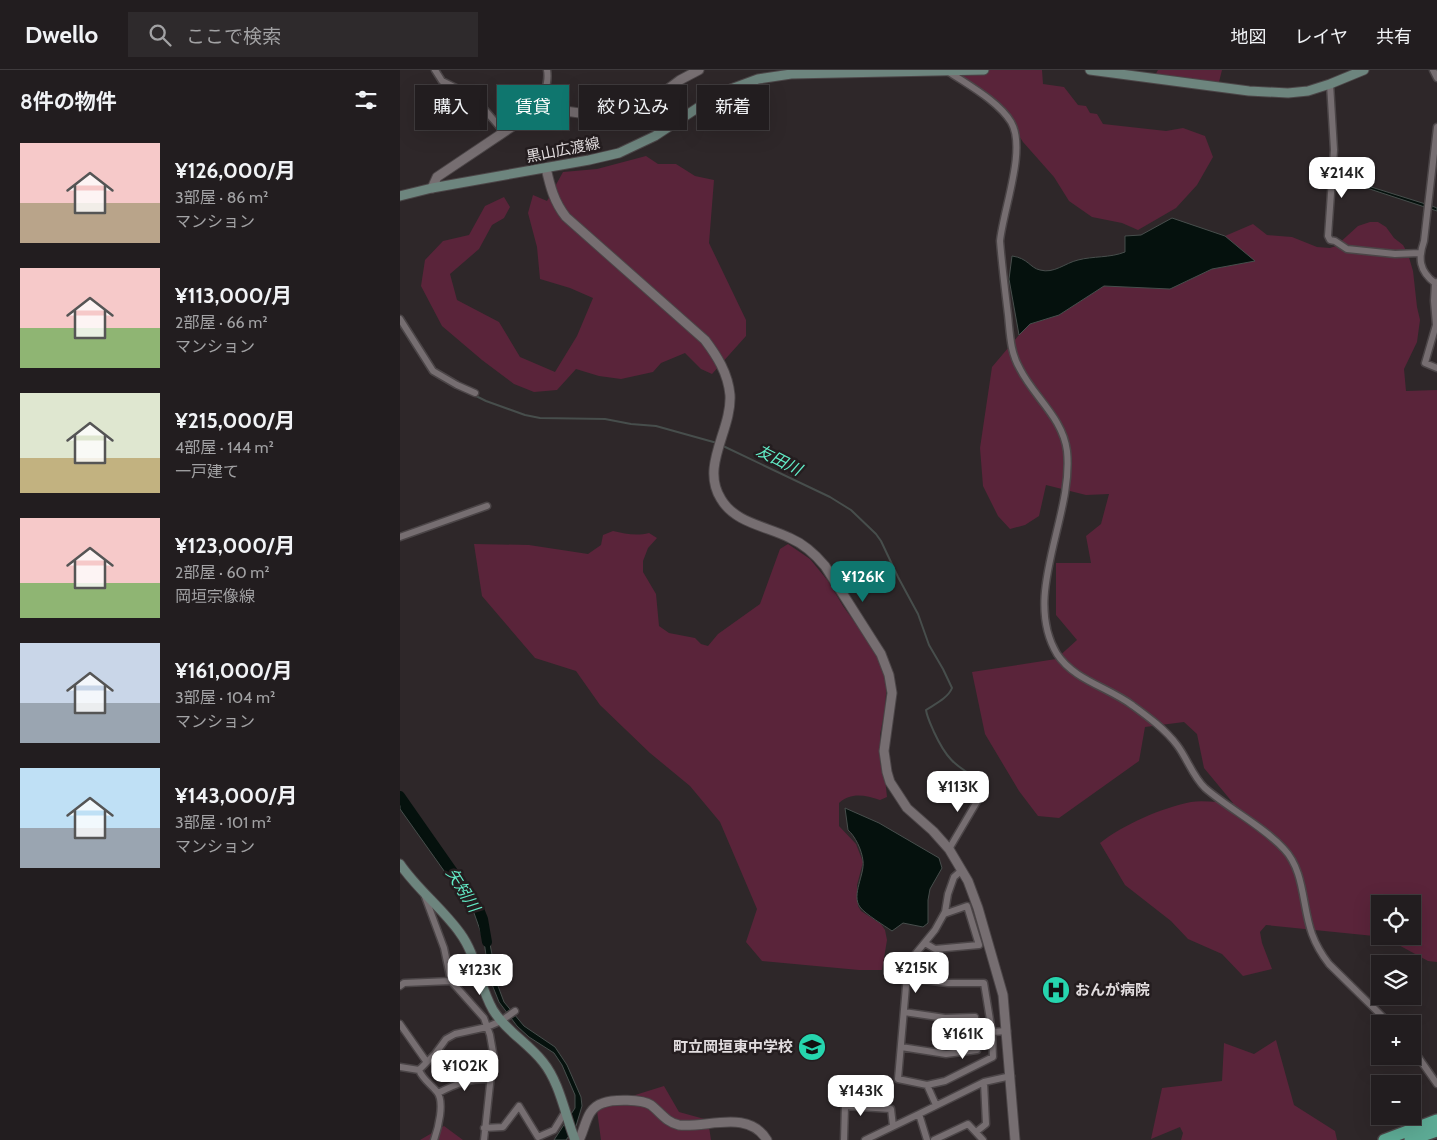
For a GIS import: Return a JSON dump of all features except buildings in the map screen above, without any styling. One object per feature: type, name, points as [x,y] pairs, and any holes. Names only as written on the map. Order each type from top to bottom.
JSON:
[{"type":"highway","points":[[1384,1140],[1437,1119]]},
{"type":"highway","points":[[1410,1140],[1437,1131]]},
{"type":"main road","name":"黒山広渡線","points":[[687,114],[720,93],[746,82],[791,74],[984,70]]},
{"type":"main road","points":[[1090,70],[1270,93],[1308,90],[1330,84],[1348,73],[1364,70]]},
{"type":"main road","name":"黒山広渡線","points":[[400,196],[432,188],[619,153],[645,142],[663,130]]},
{"type":"main road","points":[[400,864],[424,894],[455,927],[469,947],[490,1003],[501,1022],[543,1062],[553,1079],[576,1138]]},
{"type":"street","points":[[435,70],[442,81],[466,93],[478,102],[504,132]]},
{"type":"street","points":[[547,70],[547,85]]},
{"type":"street","points":[[673,85],[699,70]]},
{"type":"street","points":[[1433,70],[1437,78]]},
{"type":"street","points":[[948,72],[986,98],[1010,121],[1015,130],[1017,143],[1015,167],[1000,241],[1011,346],[1020,370],[1050,411],[1064,440],[1066,451],[1067,486],[1044,587],[1044,616],[1058,654],[1074,672],[1131,704],[1167,734],[1203,786],[1274,839],[1284,849],[1292,858],[1312,934],[1322,954],[1329,964],[1381,1015]]},
{"type":"street","points":[[1330,84],[1334,150],[1328,236],[1330,240],[1347,249],[1395,254],[1420,254]]},
{"type":"street","points":[[1437,126],[1424,242],[1420,254],[1421,264],[1428,278],[1436,283],[1434,301],[1436,325],[1425,363],[1437,368]]},
{"type":"street","points":[[432,188],[438,177],[507,130]]},
{"type":"street","points":[[546,168],[558,207],[566,217],[705,340],[720,360],[728,382],[730,396],[728,420],[714,463],[714,478],[719,498],[732,513],[744,520],[790,538],[808,549],[825,566],[882,654],[890,675],[892,693],[884,751],[886,772],[906,808],[933,831],[949,848],[968,881],[978,908],[1003,995],[1015,1140]]},
{"type":"street","points":[[400,319],[433,371],[475,393]]},
{"type":"street","points":[[400,537],[487,506]]},
{"type":"street","points":[[949,848],[982,793],[981,781]]},
{"type":"street","points":[[907,978],[948,983],[984,983],[992,1032],[993,1057],[945,1081],[928,1085],[898,1079],[908,963],[935,930],[944,914],[954,877],[962,870]]},
{"type":"street","points":[[424,894],[444,948],[450,981],[484,1018],[487,1027],[494,1058],[484,1140]]},
{"type":"street","points":[[925,943],[935,949],[979,946],[967,906],[944,914]]},
{"type":"street","points":[[400,986],[404,983],[450,981]]},
{"type":"street","points":[[419,1070],[450,1036],[501,1022],[515,1011]]},
{"type":"street","points":[[901,1047],[946,1054],[977,1050],[974,1018],[945,1018],[904,1012]]},
{"type":"street","points":[[400,1024],[426,1061]]},
{"type":"street","points":[[992,1032],[1007,1031]]},
{"type":"street","points":[[1421,1061],[1437,1084]]},
{"type":"street","points":[[400,1067],[419,1070],[428,1084],[438,1093],[440,1117],[434,1140]]},
{"type":"street","points":[[865,1140],[984,1082],[1011,1076]]},
{"type":"street","points":[[438,1093],[460,1083],[476,1079],[490,1079]]},
{"type":"street","points":[[976,1132],[986,1124],[984,1082]]},
{"type":"street","points":[[928,1085],[936,1105]]},
{"type":"street","points":[[576,1138],[588,1115],[596,1107],[604,1102],[631,1101],[648,1103],[667,1119],[678,1125],[738,1122],[751,1124],[760,1130],[768,1140]]},
{"type":"street","points":[[484,1128],[503,1127],[519,1106],[538,1137],[554,1130],[566,1114]]},
{"type":"street","points":[[844,1140],[846,1106],[891,1109],[894,1126]]},
{"type":"street","points":[[919,1114],[927,1140]]},
{"type":"street","points":[[934,1140],[968,1124],[983,1140]]},
{"type":"street","points":[[1426,1140],[1437,1136]]},
{"type":"shaded area","points":[[952,70],[1042,70],[1043,84],[1064,87],[1078,105],[1086,106],[1090,113],[1097,114],[1103,124],[1166,131],[1183,128],[1205,136],[1213,157],[1197,185],[1176,208],[1138,230],[1122,223],[1092,217],[1069,201],[1054,177],[1023,142],[1009,120]]},
{"type":"shaded area","points":[[1158,70],[1222,70],[1217,85],[1154,77]]},
{"type":"shaded area","points":[[646,156],[658,164],[676,164],[695,176],[714,180],[709,243],[746,320],[746,336],[712,374],[701,369],[685,353],[661,363],[653,372],[621,379],[599,376],[576,369],[557,390],[534,392],[514,384],[442,326],[421,286],[425,260],[443,241],[469,235],[485,206],[504,197],[510,207],[504,218],[492,225],[479,249],[450,274],[457,300],[499,322],[520,357],[555,372],[577,336],[593,298],[570,288],[540,279],[537,247],[528,213],[533,195],[547,201],[563,172],[597,169]]},
{"type":"shaded area","points":[[1370,222],[1378,222],[1386,227],[1394,238],[1403,245],[1413,271],[1420,320],[1417,342],[1404,369],[1406,391],[1437,390],[1437,962],[1428,961],[1421,957],[1421,955],[1417,955],[1399,945],[1421,945],[1421,895],[1371,895],[1371,936],[1266,925],[1260,932],[1272,969],[1243,976],[1222,954],[1188,939],[1171,921],[1125,885],[1100,843],[1131,824],[1179,805],[1196,801],[1233,803],[1204,768],[1197,734],[1184,722],[1145,727],[1139,761],[1059,818],[1038,816],[1019,791],[985,734],[972,672],[1056,659],[1077,640],[1056,615],[1056,563],[1091,563],[1086,536],[1101,524],[1109,494],[1086,495],[1046,485],[1039,516],[1025,525],[1010,529],[998,516],[983,486],[980,448],[992,367],[1030,324],[1059,315],[1104,286],[1170,289],[1212,269],[1254,261],[1225,236],[1253,224],[1267,235],[1292,237],[1317,247],[1330,248],[1336,246],[1358,226]]},
{"type":"shaded area","points":[[613,531],[631,534],[649,533],[657,538],[648,548],[643,561],[643,572],[656,594],[659,626],[669,633],[695,638],[701,644],[708,646],[718,634],[760,604],[780,549],[788,544],[810,559],[828,581],[843,606],[876,652],[887,679],[885,709],[880,735],[880,763],[885,778],[887,797],[880,800],[869,797],[848,797],[839,803],[839,826],[856,844],[863,862],[857,885],[858,906],[861,911],[881,924],[885,930],[887,940],[882,970],[859,970],[762,961],[746,942],[757,909],[720,822],[690,786],[650,753],[600,705],[576,671],[535,658],[482,596],[474,544],[529,545],[588,554],[601,545],[603,535]]},
{"type":"shaded area","points":[[1276,1040],[1294,1105],[1335,1131],[1337,1140],[1181,1140],[1183,1133],[1180,1127],[1151,1139],[1162,1088],[1222,1081],[1224,1043],[1254,1054]]},
{"type":"shaded area","points":[[664,1086],[679,1112],[708,1120],[711,1140],[601,1140],[596,1103],[632,1096]]},
{"type":"shaded area","points":[[444,1126],[463,1140],[420,1140]]},
{"type":"water","points":[[1336,176],[1432,206],[1437,208],[1437,211],[1336,178]]},
{"type":"water","points":[[1172,218],[1225,236],[1255,261],[1212,269],[1170,289],[1104,286],[1059,315],[1030,324],[1019,335],[1009,279],[1012,256],[1022,259],[1037,269],[1050,271],[1073,261],[1125,252],[1125,236],[1141,235]]},
{"type":"water","points":[[400,798],[479,913],[490,944],[498,986],[504,1002],[524,1026],[555,1047],[567,1065],[581,1097],[582,1106],[576,1126],[566,1140],[554,1140],[575,1108],[575,1095],[562,1065],[554,1053],[529,1037],[517,1026],[499,1002],[489,977],[484,941],[474,913],[400,809]]},
{"type":"water","points":[[845,808],[879,823],[939,858],[942,868],[930,889],[928,923],[923,927],[903,923],[892,931],[860,907],[857,897],[863,861],[858,844],[848,830]]},
{"type":"waterway","name":"友田川","points":[[474,395],[525,415],[540,418],[605,419],[656,426],[717,443]]},
{"type":"waterway","name":"友田川","points":[[721,445],[830,497],[851,510],[876,534],[918,614],[929,645],[952,688],[944,698],[926,710],[930,724],[947,755],[978,779]]},
{"type":"waterway","name":"矢矧川","points":[[400,796],[479,909],[483,919],[487,942]]},
{"type":"place","name":"おんが病院","points":[[1056,990]]},
{"type":"place","name":"町立岡垣東中学校","points":[[812,1047]]}]
